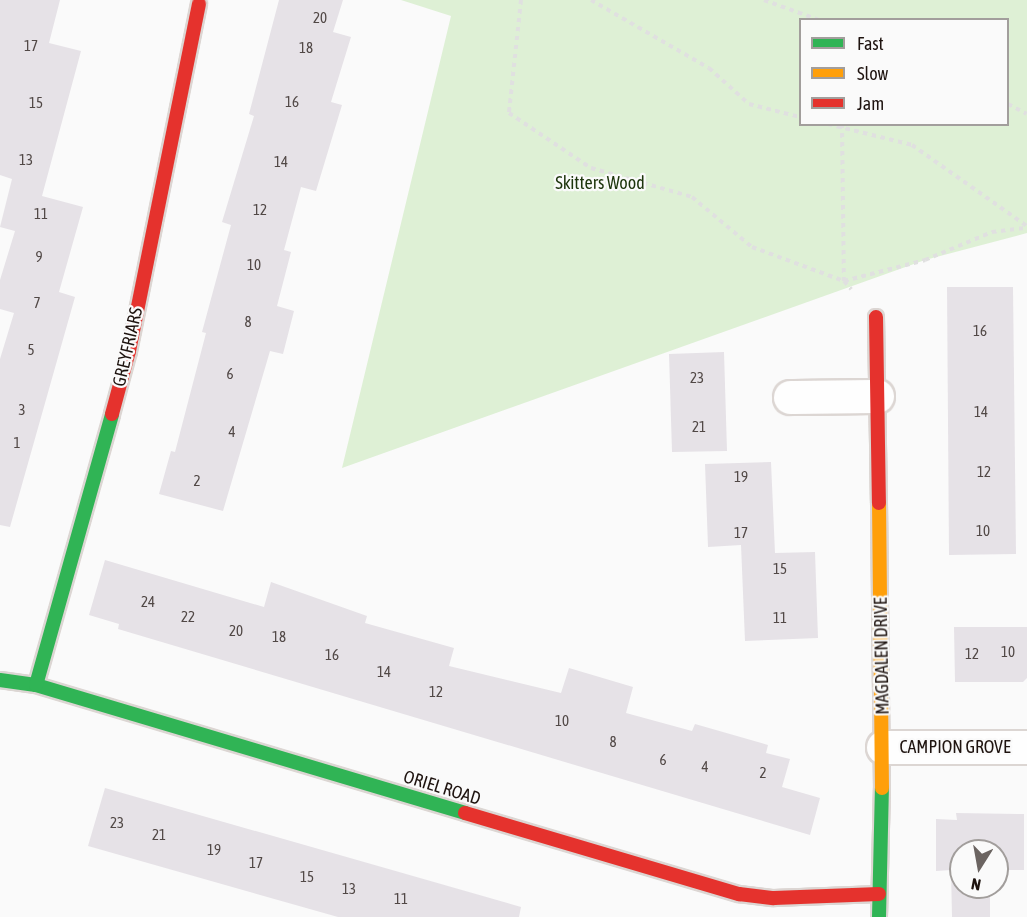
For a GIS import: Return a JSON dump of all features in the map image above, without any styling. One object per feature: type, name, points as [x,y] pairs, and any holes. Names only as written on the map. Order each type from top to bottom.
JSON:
[{"type":"street","name":"GREYFRIARS","points":[[36,685],[129,351],[194,2]]},
{"type":"street","name":"MAGDALEN DRIVE","points":[[876,317],[883,747],[879,917]]},
{"type":"street","points":[[790,397],[877,396]]},
{"type":"street","name":"ORIEL ROAD","points":[[0,680],[36,685],[720,889],[774,898],[879,894]]},
{"type":"street","name":"CAMPION GROVE","points":[[883,747],[1027,747]]},
{"type":"path","points":[[521,0],[509,113],[591,168],[692,197],[752,247],[844,281],[876,317]]},
{"type":"path","points":[[591,0],[709,68],[748,104],[799,117]]},
{"type":"path","points":[[764,0],[814,18]]},
{"type":"path","points":[[1009,105],[1027,114]]},
{"type":"path","points":[[844,281],[842,127],[912,145],[1027,227]]},
{"type":"path","points":[[844,281],[925,260],[992,232],[1027,227]]},
{"type":"green space","name":"Skitters Wood","points":[[401,0],[1027,0],[1027,233],[925,260],[342,468],[451,16]]},
{"type":"building","points":[[0,0],[60,0],[49,43],[81,51],[42,196],[83,207],[59,292],[75,297],[10,527],[0,525],[0,359],[14,313],[0,309],[0,280],[15,231],[0,227],[12,179],[0,175]]},
{"type":"building","points":[[279,0],[343,0],[333,32],[351,37],[331,102],[342,105],[316,191],[301,187],[284,250],[291,252],[277,306],[294,311],[283,354],[270,351],[223,511],[159,494],[171,451],[175,452],[206,333],[202,332],[231,225],[222,222],[254,116],[249,114]]},
{"type":"building","points":[[947,287],[1013,287],[1016,554],[949,555]]},
{"type":"building","points":[[724,352],[727,451],[672,452],[669,354]]},
{"type":"building","points":[[771,462],[775,553],[815,552],[818,638],[745,641],[741,545],[708,547],[705,464]]},
{"type":"building","points":[[105,560],[264,607],[271,582],[367,616],[365,623],[454,648],[449,666],[561,693],[569,668],[633,687],[626,713],[692,731],[695,724],[768,745],[766,753],[790,759],[782,787],[820,798],[810,835],[118,629],[119,624],[89,615]]},
{"type":"building","points":[[954,627],[1027,627],[1027,678],[1023,682],[955,682]]},
{"type":"building","points":[[105,788],[521,907],[519,917],[338,917],[88,846]]},
{"type":"building","points":[[956,813],[1024,814],[1024,870],[1009,870],[1009,839],[949,839],[949,870],[936,871],[936,819],[957,820]]},
{"type":"building","points":[[952,899],[990,899],[990,917],[952,917]]},
{"type":"traffic: fast","points":[[36,685],[112,414]]},
{"type":"traffic: fast","points":[[0,680],[36,685],[465,813]]},
{"type":"traffic: fast","points":[[879,917],[882,788]]},
{"type":"traffic: slow","points":[[879,503],[882,788]]},
{"type":"traffic: jam","points":[[112,414],[129,351],[199,4]]},
{"type":"traffic: jam","points":[[876,317],[879,503]]},
{"type":"traffic: jam","points":[[465,813],[739,894],[774,898],[879,894]]}]
